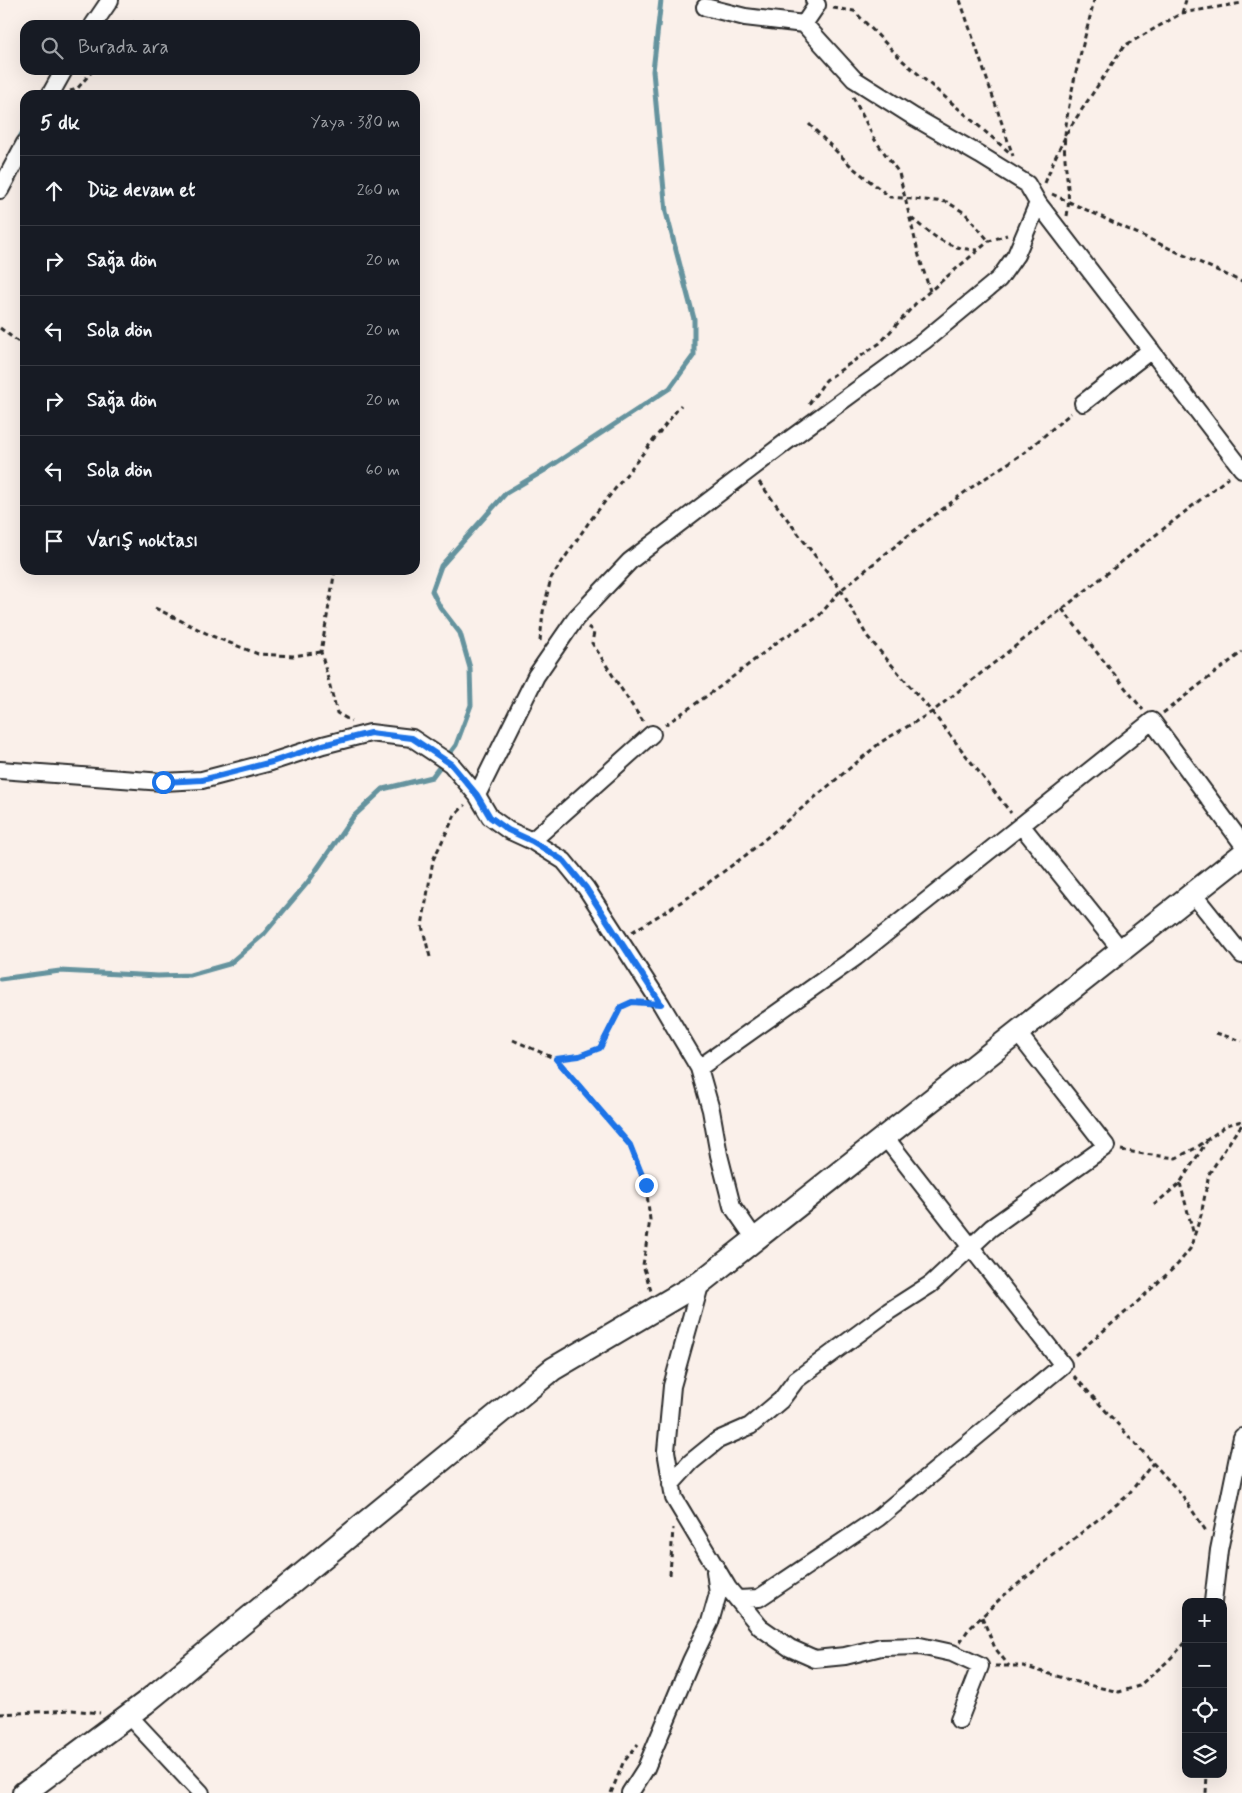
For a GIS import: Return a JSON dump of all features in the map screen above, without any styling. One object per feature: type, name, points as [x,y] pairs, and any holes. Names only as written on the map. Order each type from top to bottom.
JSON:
[{"type":"street","points":[[96,20],[110,0]]},
{"type":"street","points":[[804,24],[816,3]]},
{"type":"street","points":[[705,7],[745,17],[804,24],[854,79],[1027,184],[1040,196],[1151,350],[1242,468]]},
{"type":"street","points":[[53,90],[61,75]]},
{"type":"street","points":[[0,190],[20,152]]},
{"type":"street","points":[[477,795],[536,676],[576,618],[630,561],[798,433],[924,341],[1000,279],[1016,255],[1040,196]]},
{"type":"street","points":[[1083,403],[1151,350]]},
{"type":"street","points":[[699,1068],[856,957],[1152,721],[1242,843]]},
{"type":"street","points":[[0,770],[163,782],[202,780],[272,762],[323,745],[370,733],[412,738],[451,764],[477,795],[490,817],[508,830],[532,841],[564,861],[586,888],[661,1004],[699,1068],[711,1110],[719,1155],[732,1206],[755,1239]]},
{"type":"street","points":[[532,841],[652,734]]},
{"type":"street","points":[[1021,825],[1121,950]]},
{"type":"street","points":[[24,1793],[128,1715],[553,1369],[701,1282],[1242,855]]},
{"type":"street","points":[[1193,894],[1242,955]]},
{"type":"street","points":[[672,1491],[691,1462],[718,1440],[750,1426],[781,1400],[796,1380],[889,1312],[931,1284],[991,1228],[1106,1146],[1017,1032]]},
{"type":"street","points":[[738,1599],[758,1598],[878,1518],[1063,1365],[885,1137]]},
{"type":"street","points":[[701,1282],[672,1386],[666,1451],[672,1491],[715,1566],[760,1627],[790,1648],[815,1659],[845,1656],[881,1648],[920,1646],[952,1652],[980,1666],[959,1720]]},
{"type":"street","points":[[1213,1598],[1219,1550],[1242,1437]]},
{"type":"street","points":[[630,1793],[646,1768],[710,1622],[718,1594],[715,1566]]},
{"type":"street","points":[[128,1715],[201,1793]]},
{"type":"path","points":[[960,0],[1013,156],[1027,184]]},
{"type":"path","points":[[1070,203],[1064,137],[1074,81],[1083,51],[1094,0]]},
{"type":"path","points":[[1182,13],[1186,0]]},
{"type":"path","points":[[1242,2],[1182,13],[1124,46],[1064,137],[1040,196],[1070,203],[1242,282]]},
{"type":"path","points":[[816,3],[854,11],[903,61],[1013,156]]},
{"type":"path","points":[[74,90],[89,75]]},
{"type":"path","points":[[854,79],[853,99],[875,140],[899,173],[919,256],[930,291]]},
{"type":"path","points":[[808,124],[852,167],[890,197],[947,202],[965,213],[989,242]]},
{"type":"path","points":[[911,218],[939,240],[962,249],[979,250]]},
{"type":"path","points":[[798,433],[793,426],[826,380],[880,343],[917,302],[989,242],[1027,228]]},
{"type":"path","points":[[0,328],[20,343]]},
{"type":"path","points":[[576,618],[594,632],[592,643],[621,690],[652,734],[721,686],[780,640],[818,617],[841,590],[910,534],[969,489],[1025,452],[1083,403]]},
{"type":"path","points":[[536,676],[543,612],[551,578],[589,522],[681,405]]},
{"type":"path","points":[[620,939],[696,892],[746,855],[881,742],[932,712],[1242,468]]},
{"type":"path","points":[[750,469],[841,590],[866,636],[932,712],[1021,825]]},
{"type":"path","points":[[334,575],[320,652],[337,712],[370,733]]},
{"type":"path","points":[[155,608],[212,636],[258,654],[293,656],[320,652]]},
{"type":"path","points":[[1062,609],[1152,721],[1242,652]]},
{"type":"path","points":[[430,957],[422,926],[433,860],[454,815],[477,795]]},
{"type":"path","points":[[556,1059],[579,1056],[600,1048],[621,1007],[632,1002],[661,1004]]},
{"type":"path","points":[[1216,1033],[1242,1041]]},
{"type":"path","points":[[513,1040],[556,1059],[630,1145],[646,1185],[650,1220],[643,1265],[656,1308]]},
{"type":"path","points":[[1106,1146],[1176,1158],[1196,1148],[1227,1125],[1242,1121]]},
{"type":"path","points":[[1219,1550],[1182,1495],[1063,1365],[1134,1305],[1178,1264],[1190,1249],[1201,1215],[1209,1174],[1242,1125]]},
{"type":"path","points":[[1154,1205],[1180,1183],[1209,1138]]},
{"type":"path","points":[[1180,1183],[1194,1235]]},
{"type":"path","points":[[952,1652],[968,1630],[1003,1596],[1127,1496],[1153,1463]]},
{"type":"path","points":[[670,1575],[674,1538],[672,1491]]},
{"type":"path","points":[[982,1617],[995,1648],[1009,1666]]},
{"type":"path","points":[[980,1666],[1023,1666],[1080,1683],[1119,1692],[1139,1686],[1168,1661],[1185,1643]]},
{"type":"path","points":[[0,1714],[72,1710],[128,1715]]},
{"type":"path","points":[[1206,1793],[1207,1778]]},
{"type":"waterway","points":[[0,979],[60,971],[158,976],[190,975],[229,964],[264,934],[308,882],[353,817],[383,789],[432,777],[456,745],[471,705],[470,668],[460,633],[440,607],[432,591],[441,566],[506,493],[545,470],[670,388],[694,355],[694,319],[666,212],[661,159],[653,71],[661,0]]},
{"type":"waterway","points":[[18,141],[20,137]]},
{"type":"route","points":[[163,782],[202,780],[272,762],[323,745],[370,733],[412,738],[451,764],[477,795],[490,817],[508,830],[532,841],[564,861],[586,888],[661,1004],[632,1002],[621,1007],[600,1048],[579,1056],[556,1059],[630,1145],[646,1185]]}]
